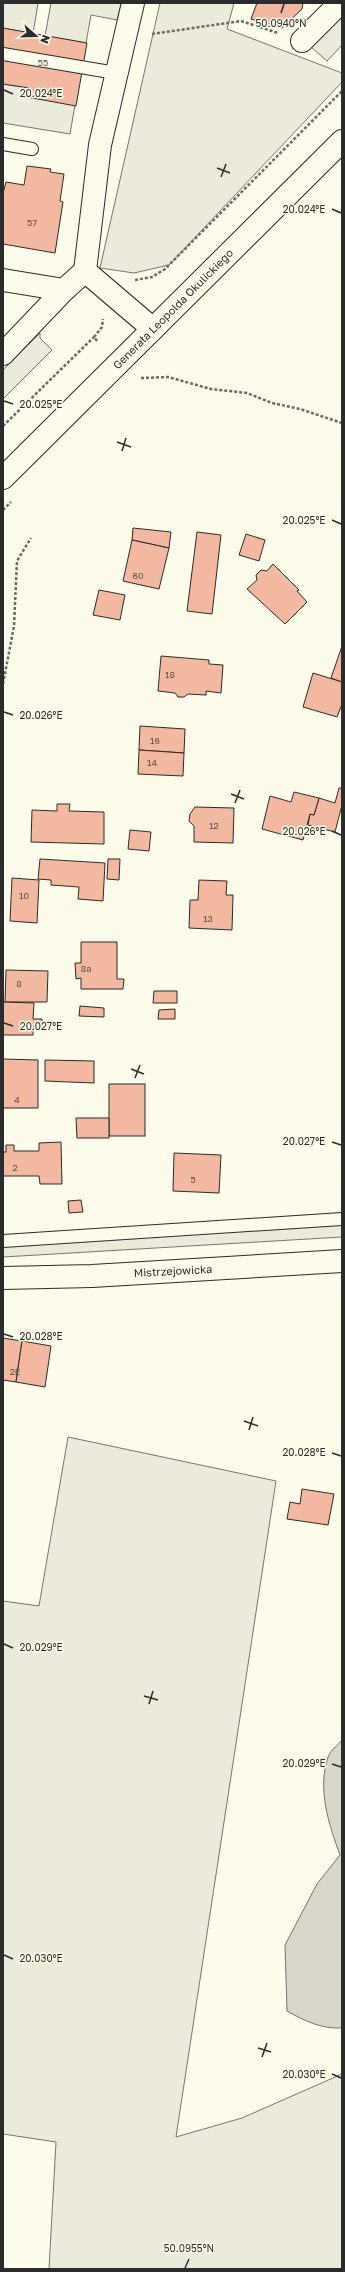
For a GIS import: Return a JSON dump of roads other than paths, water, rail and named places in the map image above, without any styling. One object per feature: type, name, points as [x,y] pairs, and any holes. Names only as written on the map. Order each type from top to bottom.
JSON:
[{"type":"street","points":[[3,354],[64,290],[85,271],[100,145],[133,3]]},
{"type":"street","points":[[302,41],[340,3]]},
{"type":"street","name":"Generała Leopolda Okulickiego","points":[[3,478],[342,140]]},
{"type":"street","points":[[85,271],[153,329]]},
{"type":"street","points":[[3,280],[64,290]]},
{"type":"street","name":"Mistrzejowicka","points":[[3,1278],[92,1276],[342,1261]]},
{"type":"lane","points":[[3,54],[116,73]]},
{"type":"lane","points":[[3,144],[32,149]]},
{"type":"lane","points":[[3,1241],[342,1220]]}]
